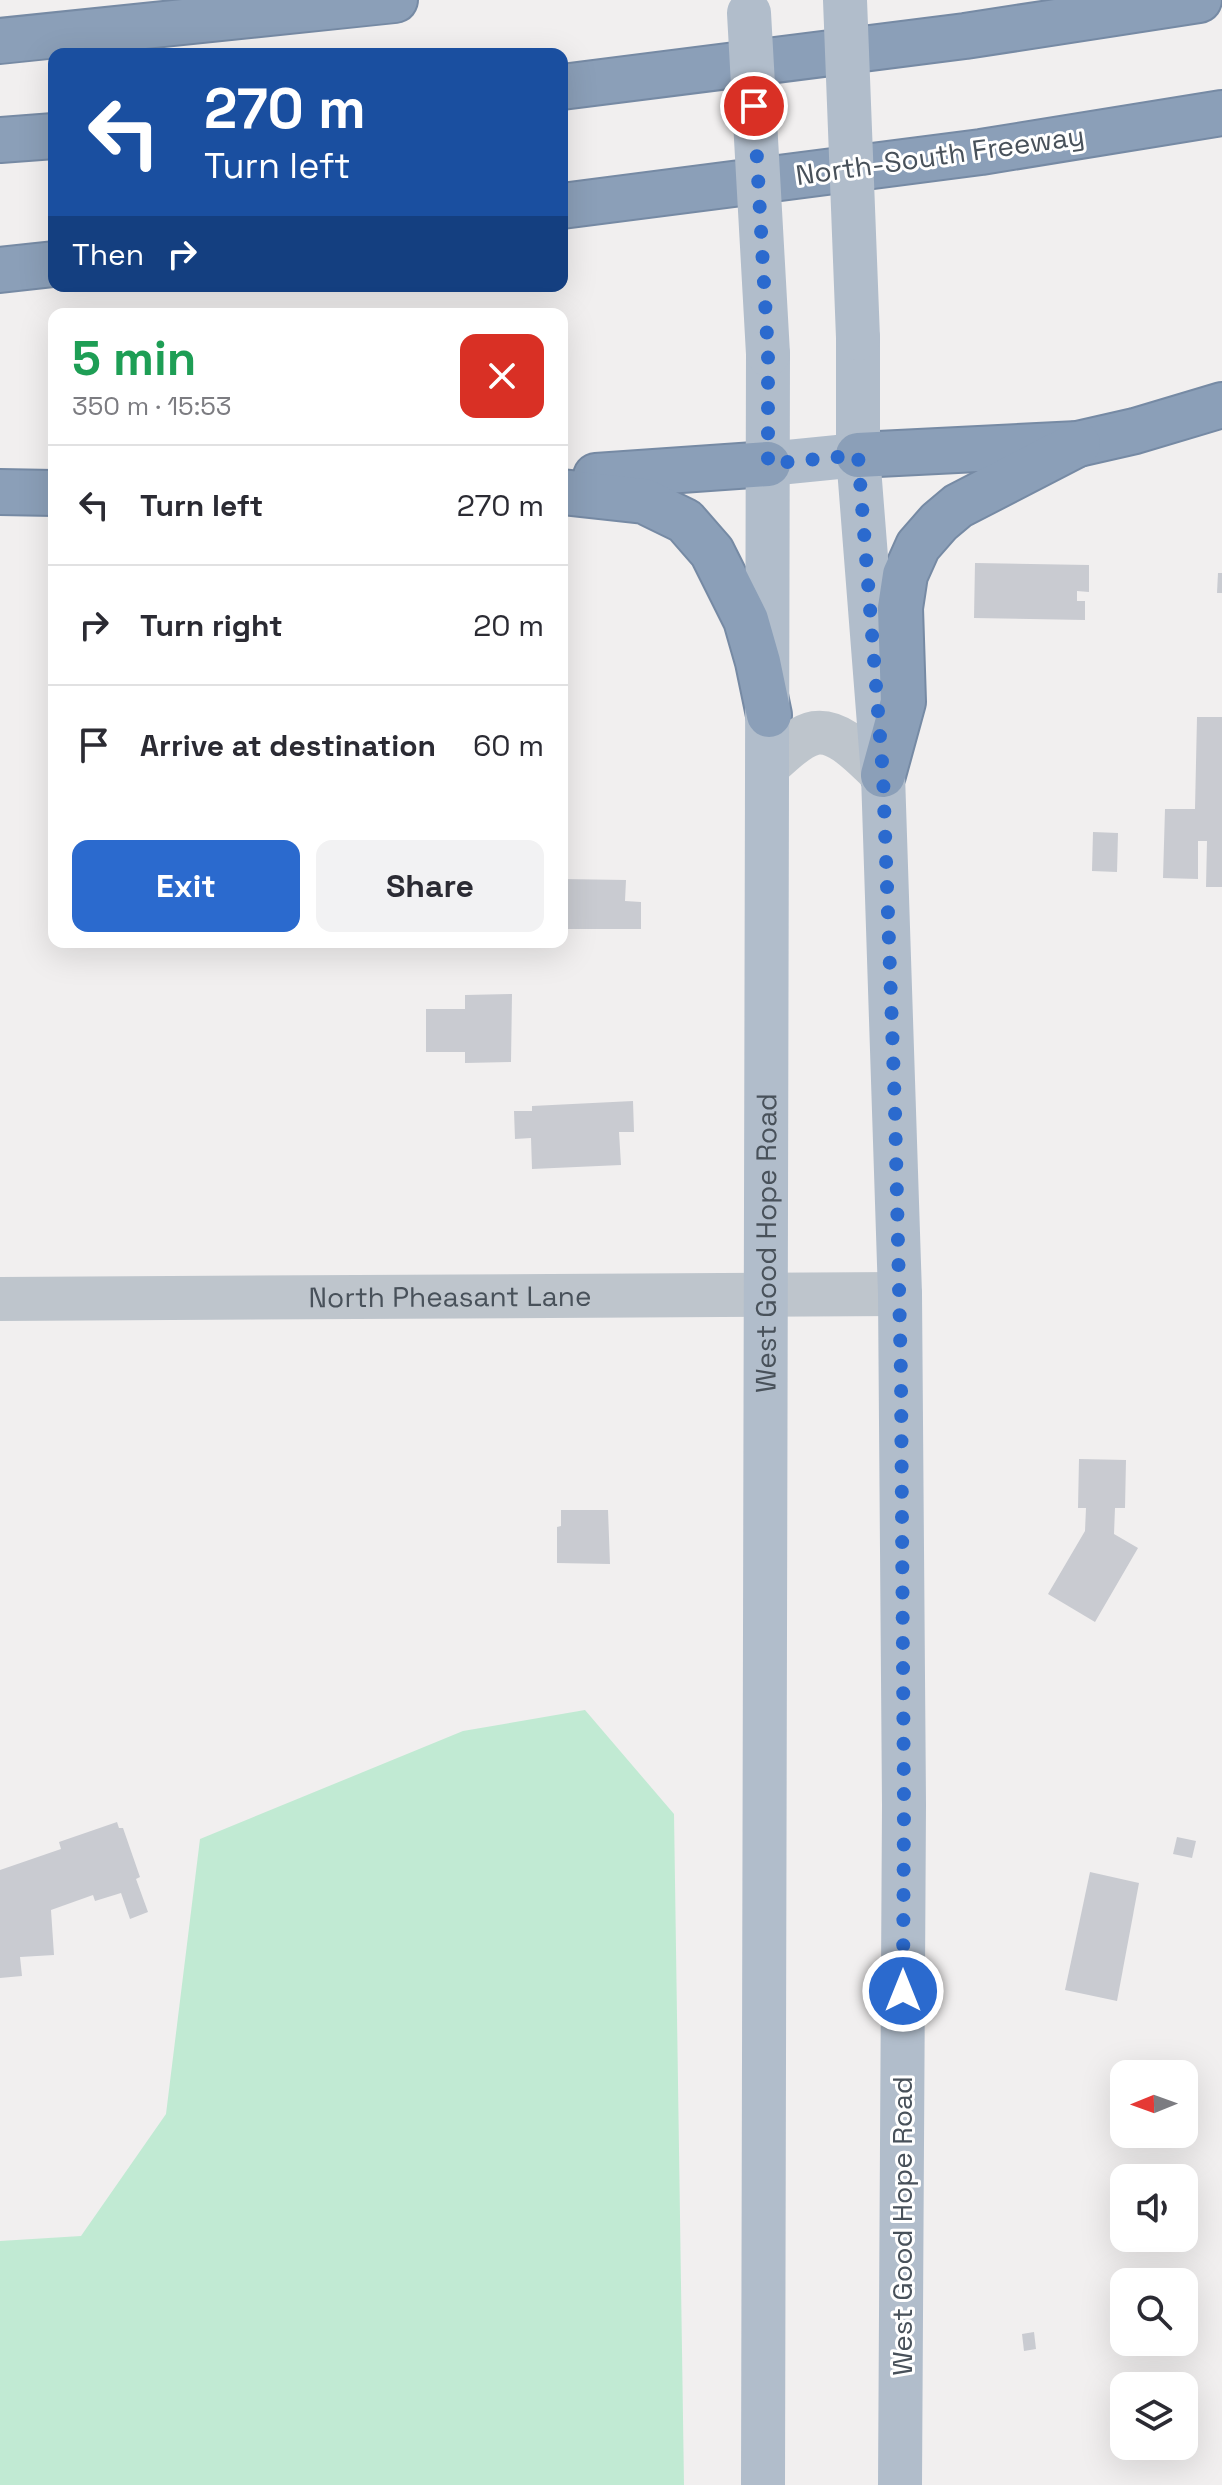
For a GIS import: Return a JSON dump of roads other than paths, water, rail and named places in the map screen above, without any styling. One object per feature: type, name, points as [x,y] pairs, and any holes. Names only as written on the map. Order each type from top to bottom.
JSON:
[{"type":"highway","points":[[0,41],[395,0]]},
{"type":"highway","points":[[568,86],[965,36],[1199,0]]},
{"type":"highway","name":"North-South Freeway","points":[[568,205],[981,152],[1222,113]]},
{"type":"highway","points":[[0,140],[48,136]]},
{"type":"highway","points":[[0,270],[48,265]]},
{"type":"highway","points":[[858,455],[1078,444],[1222,405]]},
{"type":"highway","points":[[883,775],[903,702],[900,608],[905,575],[918,546],[958,506],[1078,444]]},
{"type":"highway","points":[[568,478],[768,464]]},
{"type":"highway","points":[[0,492],[48,493]]},
{"type":"highway","points":[[568,493],[644,501],[685,521],[712,552],[746,620],[769,715]]},
{"type":"main road","name":"West Good Hope Road","points":[[845,0],[858,338],[858,455],[883,775],[900,1294],[904,1805],[900,2485]]},
{"type":"main road","name":"West Good Hope Road","points":[[749,6],[768,354],[763,2485]]},
{"type":"main road","points":[[768,464],[858,455]]},
{"type":"street","points":[[768,766],[798,741],[815,733],[830,735],[846,743],[883,775]]},
{"type":"street","name":"North Pheasant Lane","points":[[0,1299],[900,1294]]}]
